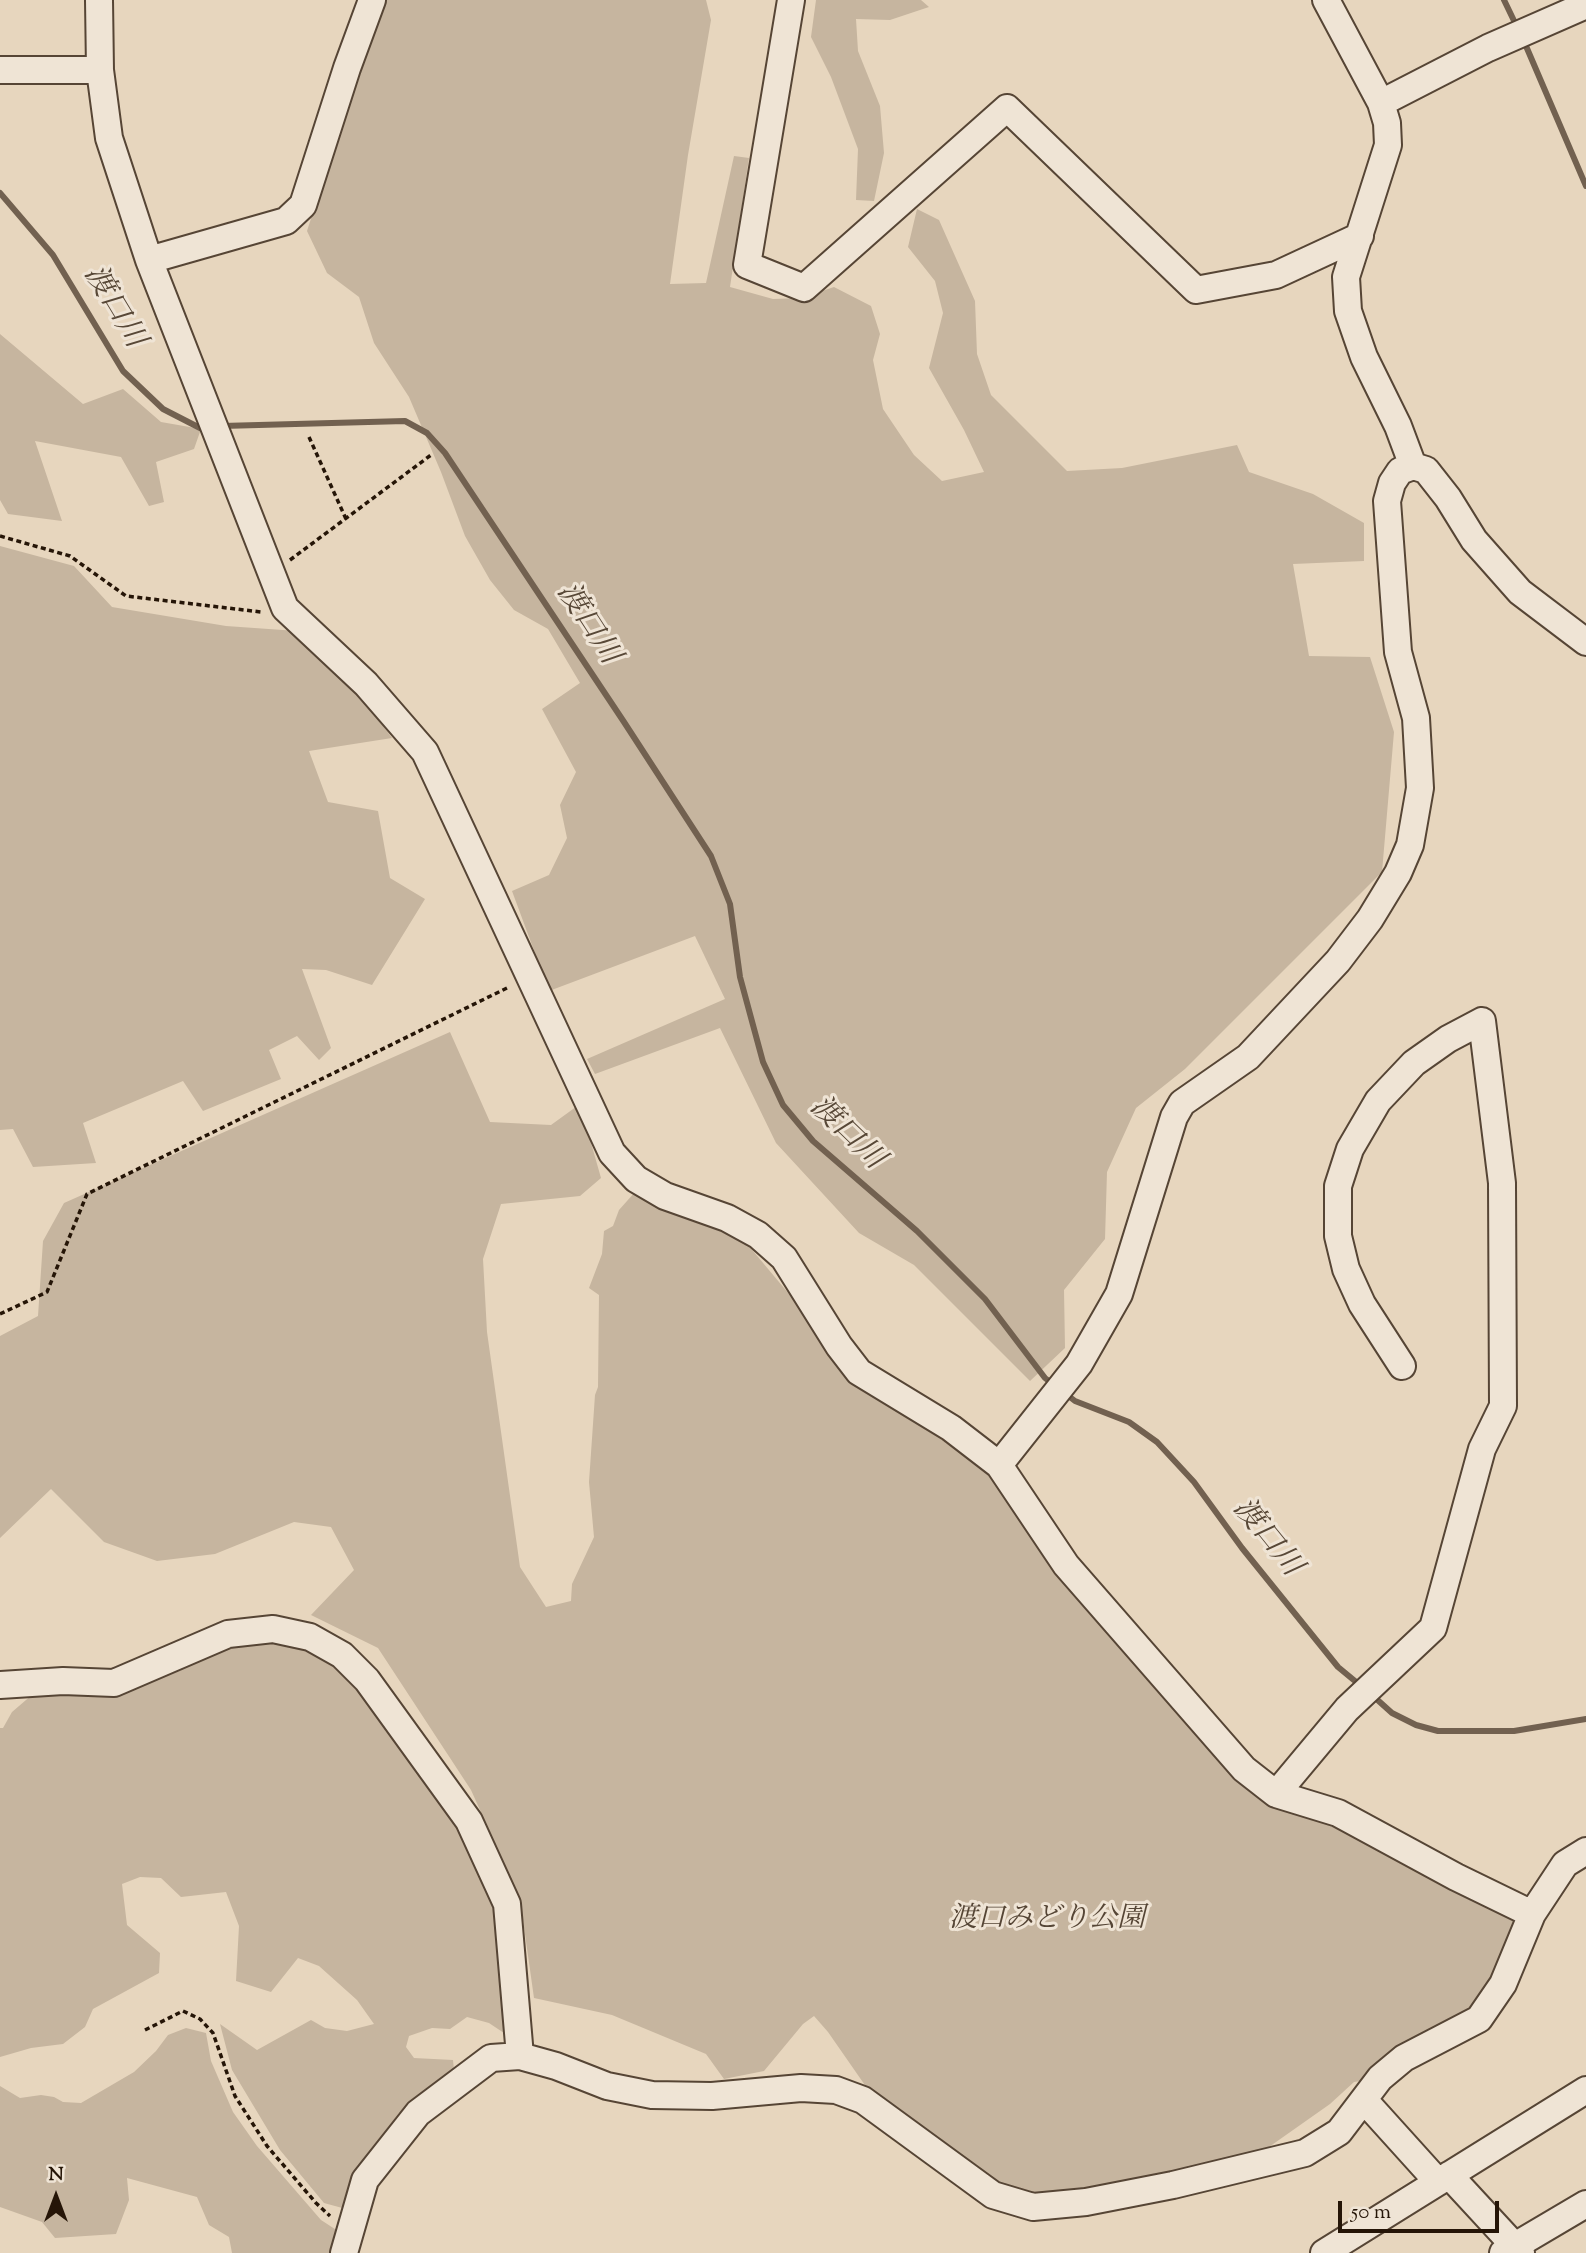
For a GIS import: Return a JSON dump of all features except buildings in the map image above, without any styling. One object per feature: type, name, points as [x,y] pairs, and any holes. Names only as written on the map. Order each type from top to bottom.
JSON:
[{"type":"street","points":[[99,0],[100,70],[109,138],[149,260],[285,608],[366,684],[425,752],[612,1153],[636,1179],[665,1196],[727,1218],[758,1235],[784,1258],[839,1346],[859,1371],[951,1428],[999,1465],[1066,1565],[1244,1769],[1276,1794],[1338,1813],[1456,1877],[1532,1914]]},
{"type":"street","points":[[149,260],[286,221],[303,205],[372,0]]},
{"type":"street","points":[[791,0],[747,265],[804,288],[1007,108],[1196,290],[1276,275],[1360,236]]},
{"type":"street","points":[[1326,0],[1381,103],[1387,123],[1388,145],[1346,276],[1348,311],[1364,357],[1398,426],[1413,466]]},
{"type":"street","points":[[1381,103],[1488,48],[1586,5]]},
{"type":"street","points":[[0,70],[100,70]]},
{"type":"street","points":[[999,1465],[1079,1364],[1119,1294],[1174,1117],[1182,1104],[1248,1057],[1338,961],[1370,919],[1398,873],[1410,845],[1420,789],[1416,718],[1398,652],[1387,498],[1400,471],[1413,466],[1426,470],[1448,498],[1474,540],[1520,592],[1586,642]]},
{"type":"street","points":[[1276,1794],[1348,1709],[1433,1628],[1482,1449],[1503,1406],[1502,1184],[1482,1021],[1448,1039],[1414,1063],[1378,1101],[1350,1149],[1338,1186],[1338,1236],[1346,1269],[1362,1304],[1402,1366]]},
{"type":"street","points":[[0,1685],[63,1681],[114,1683],[228,1634],[273,1629],[310,1637],[342,1654],[367,1681],[469,1821],[507,1904],[520,2056]]},
{"type":"street","points":[[344,2253],[365,2180],[418,2113],[491,2058],[520,2056],[556,2066],[607,2086],[652,2095],[712,2096],[801,2088],[836,2090],[863,2100],[993,2195],[1033,2207],[1086,2202],[1173,2185],[1305,2152],[1339,2132],[1380,2078],[1404,2058],[1479,2019],[1503,1984],[1532,1914],[1565,1864],[1586,1851]]},
{"type":"street","points":[[1324,2253],[1586,2090]]},
{"type":"street","points":[[1364,2100],[1513,2251],[1586,2204]]},
{"type":"path","points":[[309,437],[346,519]]},
{"type":"path","points":[[272,573],[431,455]]},
{"type":"path","points":[[0,536],[70,556],[126,596],[259,612],[285,608]]},
{"type":"path","points":[[0,1314],[47,1292],[87,1194],[529,978]]},
{"type":"path","points":[[145,2030],[183,2011],[200,2019],[213,2033],[235,2096],[267,2146],[330,2216],[352,2225]]},
{"type":"green space","points":[[384,0],[706,0],[711,20],[670,284],[706,283],[734,156],[749,158],[730,287],[773,299],[801,298],[834,287],[871,306],[880,334],[873,360],[883,409],[914,455],[942,481],[984,472],[929,368],[943,313],[935,281],[908,247],[917,209],[939,220],[975,301],[977,354],[991,395],[1067,471],[1122,468],[1237,445],[1249,472],[1313,494],[1364,523],[1364,561],[1293,564],[1309,656],[1370,657],[1394,732],[1382,872],[1185,1069],[1136,1108],[1107,1172],[1105,1239],[1064,1290],[1065,1348],[1030,1381],[914,1265],[859,1233],[776,1143],[720,1028],[595,1074],[587,1059],[725,999],[695,936],[549,991],[512,891],[549,875],[567,838],[560,805],[576,772],[542,709],[580,683],[548,629],[514,610],[490,580],[465,536],[409,397],[374,343],[359,297],[327,273],[307,231]]},
{"type":"green space","points":[[816,0],[921,0],[929,7],[890,20],[856,19],[858,51],[880,106],[884,153],[874,201],[856,200],[858,149],[831,77],[811,37]]},
{"type":"green space","points":[[0,334],[83,404],[123,389],[161,422],[201,429],[194,449],[156,462],[164,502],[149,506],[121,457],[35,441],[62,521],[8,514],[0,500]]},
{"type":"green space","points":[[0,546],[74,566],[112,607],[226,626],[297,631],[354,687],[392,738],[309,751],[328,802],[378,811],[390,878],[425,899],[372,985],[326,970],[302,969],[331,1048],[319,1060],[297,1036],[269,1050],[281,1079],[203,1111],[183,1081],[83,1123],[96,1163],[33,1167],[13,1129],[0,1130]]},
{"type":"green space","name":"渡口みどり公園","points":[[450,1032],[490,1122],[551,1125],[580,1104],[601,1178],[580,1196],[501,1204],[483,1259],[487,1332],[520,1567],[546,1607],[571,1601],[572,1584],[594,1537],[589,1482],[595,1395],[598,1387],[599,1295],[589,1288],[602,1254],[604,1231],[613,1226],[619,1210],[635,1192],[743,1239],[856,1374],[990,1475],[1075,1583],[1270,1801],[1456,1877],[1532,1914],[1503,1984],[1380,2078],[1354,2082],[1330,2104],[1259,2154],[1169,2177],[1033,2199],[998,2187],[869,2091],[814,2016],[803,2024],[764,2071],[724,2079],[706,2054],[612,2015],[534,1998],[520,1899],[471,1790],[378,1648],[311,1615],[354,1570],[331,1527],[294,1522],[215,1554],[157,1561],[104,1542],[51,1489],[0,1538],[0,1336],[38,1316],[43,1241],[64,1203]]},
{"type":"green space","points":[[287,1641],[317,1652],[346,1673],[437,1793],[491,1880],[507,2035],[489,2023],[467,2017],[450,2029],[432,2028],[409,2036],[406,2047],[414,2058],[453,2060],[454,2070],[399,2113],[372,2148],[346,2209],[324,2203],[280,2150],[232,2070],[220,2024],[257,2050],[311,2020],[325,2028],[347,2031],[374,2024],[357,2000],[319,1966],[298,1958],[271,1992],[236,1981],[239,1926],[226,1892],[181,1897],[161,1878],[140,1877],[122,1884],[127,1925],[160,1953],[159,1973],[93,2009],[85,2027],[63,2044],[31,2048],[0,2057],[0,1728],[3,1728],[12,1712],[33,1694],[88,1696],[124,1689],[184,1664],[248,1642]]},
{"type":"green space","points":[[186,2028],[206,2033],[211,2061],[233,2112],[257,2146],[321,2220],[341,2233],[336,2253],[232,2253],[229,2237],[209,2225],[197,2197],[127,2178],[129,2200],[116,2234],[55,2238],[42,2222],[0,2207],[0,2086],[20,2098],[41,2095],[63,2102],[81,2103],[134,2072],[168,2035]]},
{"type":"waterway","points":[[1504,0],[1517,27]]},
{"type":"waterway","points":[[1523,39],[1586,186]]},
{"type":"waterway","name":"渡口川","points":[[0,193],[53,255],[123,371],[163,409],[200,428]]},
{"type":"waterway","name":"渡口川","points":[[222,426],[405,421],[427,433],[445,453],[711,856],[730,904],[740,977],[763,1062],[783,1105],[813,1141],[917,1231],[985,1299],[1045,1378],[1054,1385]]},
{"type":"waterway","name":"渡口川","points":[[1066,1394],[1075,1401],[1129,1422],[1157,1442],[1194,1482],[1242,1548],[1338,1667],[1361,1686]]},
{"type":"waterway","name":"渡口川","points":[[1372,1695],[1392,1713],[1416,1725],[1438,1731],[1514,1731],[1586,1719]]}]
